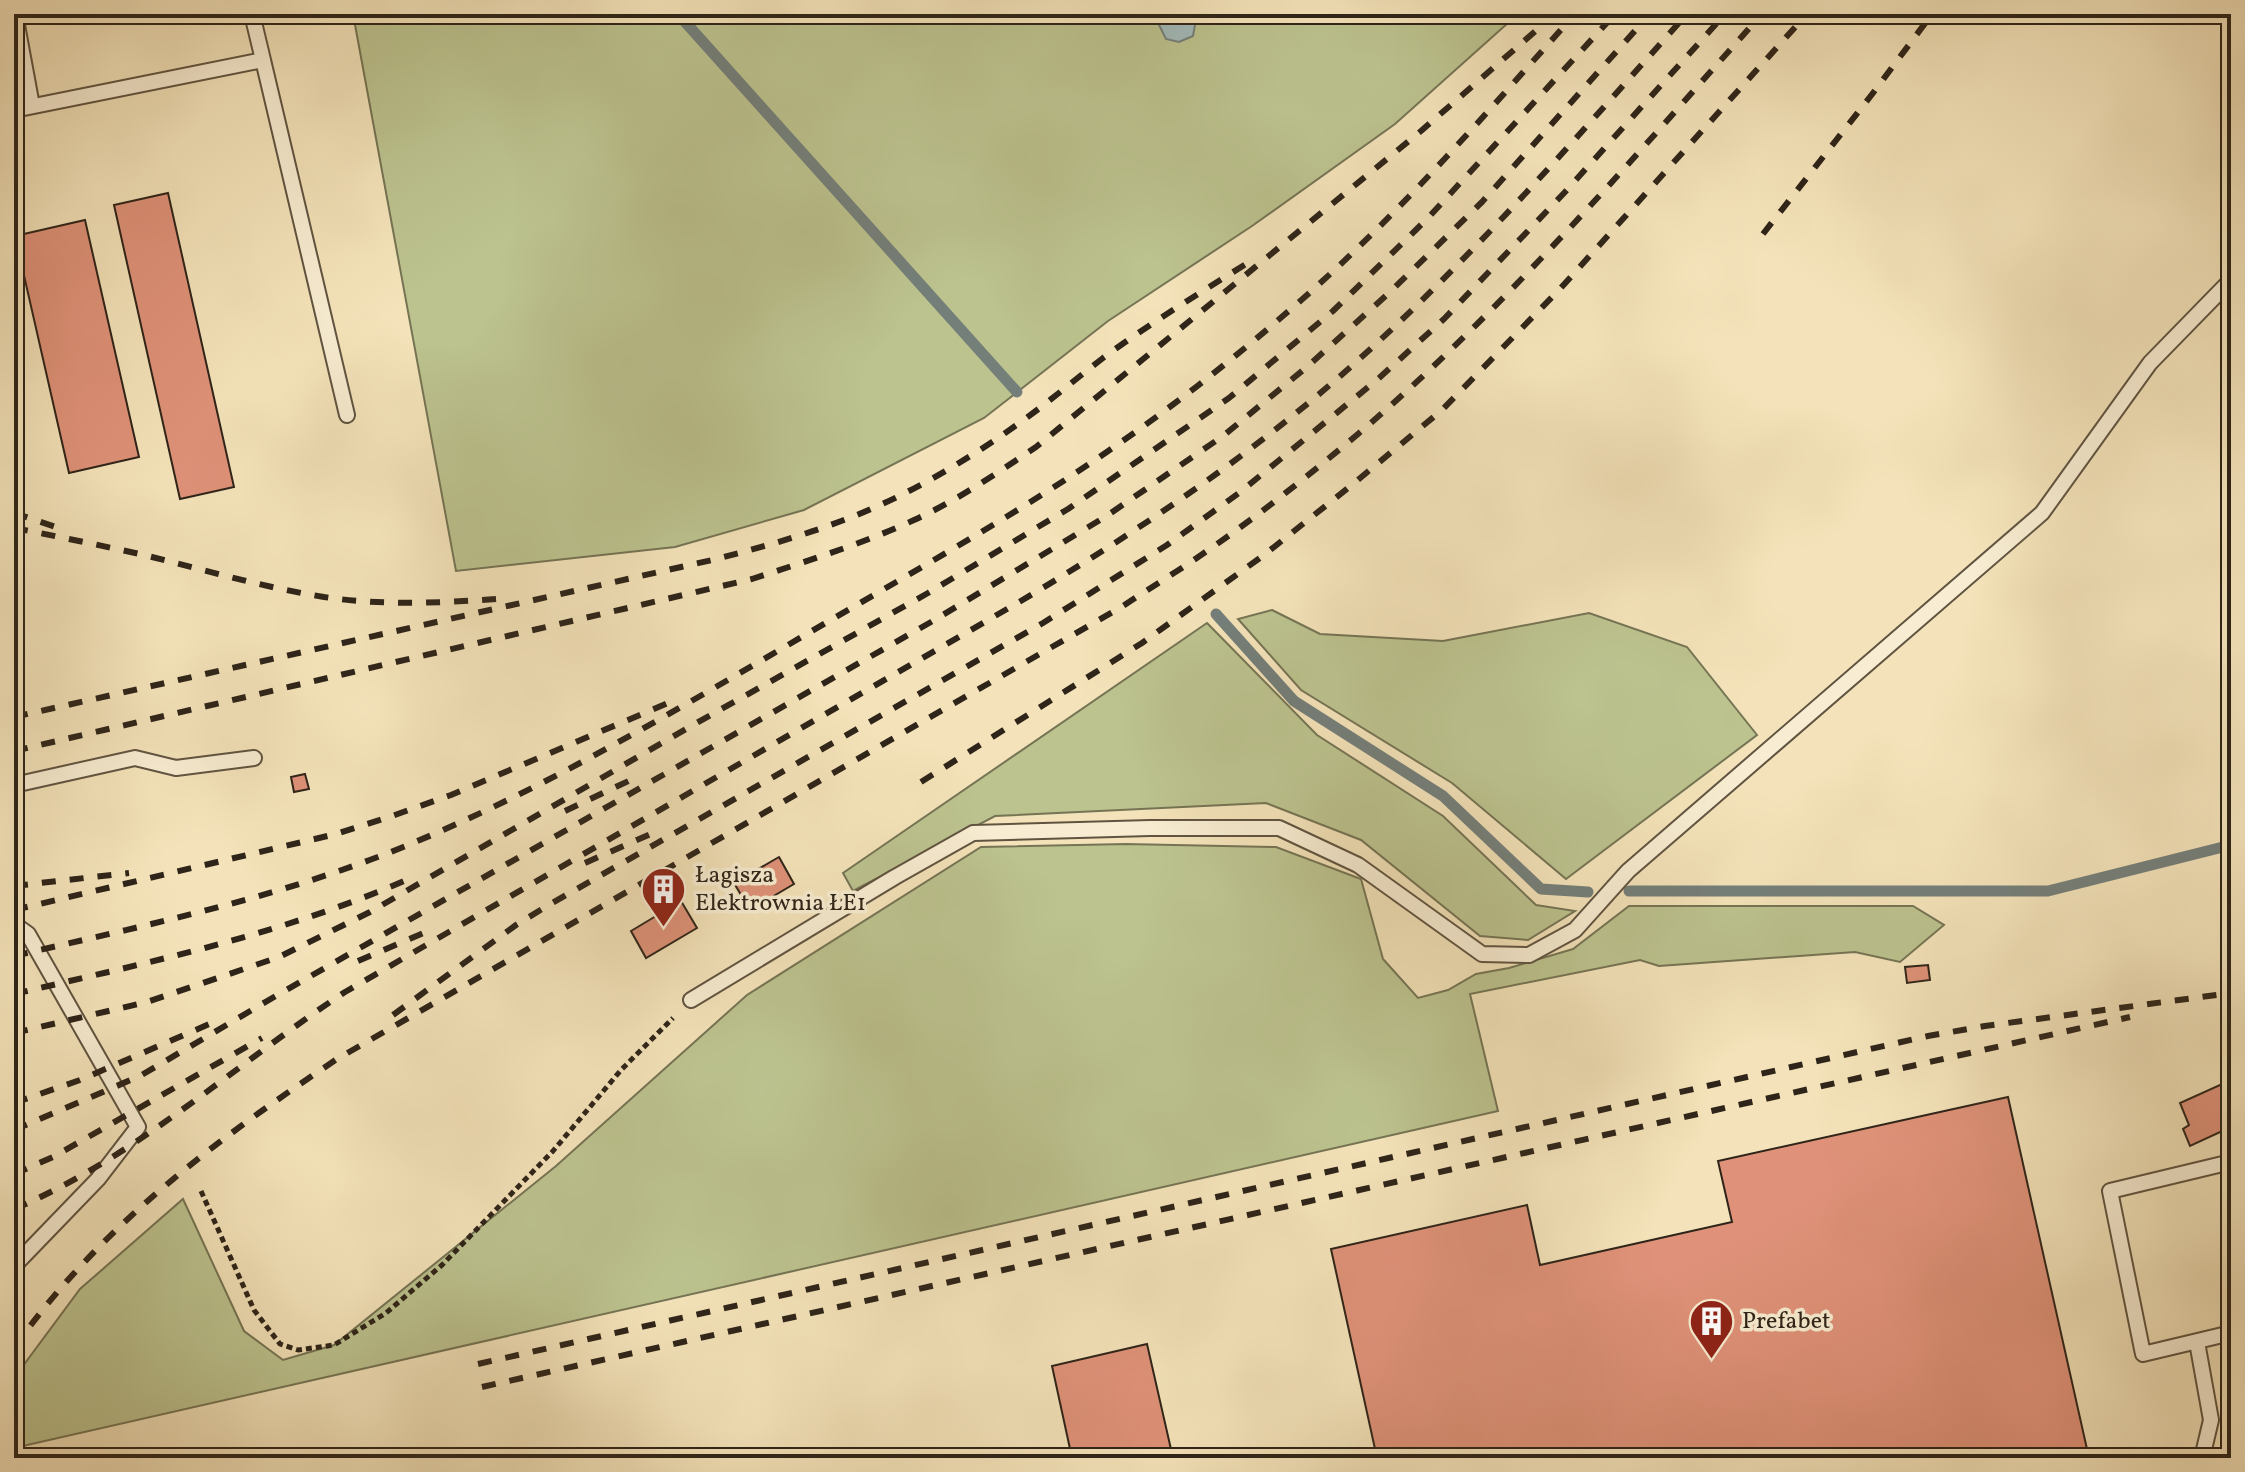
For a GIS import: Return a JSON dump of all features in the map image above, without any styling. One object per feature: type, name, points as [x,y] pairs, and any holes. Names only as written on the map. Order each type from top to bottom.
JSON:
[{"type":"lane","points":[[15,14],[32,106]]},
{"type":"lane","points":[[252,14],[347,415]]},
{"type":"lane","points":[[14,110],[263,60]]},
{"type":"lane","points":[[691,1000],[973,833],[1279,828],[1358,865],[1482,954],[1529,955],[1575,930],[1628,871],[2042,513],[2150,363],[2231,280]]},
{"type":"lane","points":[[14,785],[135,758],[176,768],[254,758]]},
{"type":"lane","points":[[14,924],[28,934],[138,1127],[98,1179],[14,1266]]},
{"type":"lane","points":[[2231,1162],[2110,1191],[2143,1354],[2231,1333]]},
{"type":"lane","points":[[2197,1342],[2211,1420],[2202,1458]]},
{"type":"path","points":[[201,1191],[254,1310],[280,1344],[298,1350],[334,1345],[386,1313],[442,1265],[553,1151],[621,1070],[691,1000]]},
{"type":"green space","points":[[353,14],[1518,14],[1395,124],[1252,226],[1108,321],[984,418],[804,510],[675,547],[456,571]]},
{"type":"green space","points":[[1272,610],[1320,634],[1443,641],[1589,613],[1687,647],[1757,735],[1566,879],[1452,783],[1301,690],[1238,619]]},
{"type":"green space","points":[[1207,623],[1317,735],[1443,816],[1536,905],[1575,911],[1528,940],[1480,936],[1361,840],[1266,803],[995,816],[853,891],[843,873]]},
{"type":"green space","points":[[1126,844],[1276,847],[1361,879],[1383,959],[1418,998],[1448,990],[1476,974],[1509,968],[1573,949],[1629,906],[1913,906],[1944,925],[1900,962],[1855,952],[1659,966],[1640,960],[1470,994],[1498,1111],[14,1448],[14,1378],[80,1289],[183,1199],[244,1331],[283,1360],[334,1345],[556,1166],[747,995],[981,847]]},
{"type":"water","points":[[1197,14],[1193,36],[1179,42],[1166,39],[1154,15]]},
{"type":"building","points":[[168,193],[234,487],[180,499],[114,205]]},
{"type":"building","points":[[85,220],[139,457],[69,473],[15,236]]},
{"type":"building","points":[[305,774],[309,789],[294,792],[291,777]]},
{"type":"building","points":[[779,857],[794,884],[750,910],[734,883]]},
{"type":"building","name":"Łagisza Elektrownia ŁE1","points":[[681,901],[697,928],[646,958],[631,931]]},
{"type":"building","points":[[1928,965],[1930,980],[1907,983],[1905,967]]},
{"type":"building","points":[[2231,1080],[2231,1127],[2190,1146],[2183,1129],[2189,1125],[2180,1103]]},
{"type":"building","name":"Prefabet","points":[[2008,1097],[2089,1458],[1377,1458],[1331,1249],[1527,1205],[1540,1265],[1732,1222],[1718,1161]]},
{"type":"building","points":[[1147,1344],[1173,1458],[1072,1458],[1052,1366]]},
{"type":"waterway","points":[[678,14],[1017,392]]},
{"type":"waterway","points":[[1216,614],[1294,701],[1443,796],[1541,889],[1588,892]]},
{"type":"waterway","points":[[1629,891],[2048,891],[2231,845]]},
{"type":"railway","points":[[14,751],[752,579],[914,520],[962,495],[1036,447],[1421,131],[1555,14]]},
{"type":"railway","points":[[14,956],[263,895],[408,845],[512,798],[664,717],[1005,518],[1179,400],[1323,280],[1435,169],[1575,14]]},
{"type":"railway","points":[[14,1033],[147,1002],[279,957],[370,912],[928,593],[1068,509],[1229,398],[1333,311],[1428,218],[1615,14]]},
{"type":"railway","points":[[14,1130],[140,1076],[931,622],[1105,517],[1223,436],[1308,366],[1389,293],[1482,202],[1650,14]]},
{"type":"railway","points":[[14,1209],[58,1188],[143,1137],[345,992],[1014,605],[1137,529],[1217,474],[1331,384],[1425,297],[1515,205],[1687,14]]},
{"type":"railway","points":[[393,1015],[516,925],[1043,623],[1167,545],[1239,493],[1378,379],[1444,319],[1565,192],[1725,14]]},
{"type":"railway","points":[[14,1348],[83,1263],[162,1188],[247,1121],[337,1059],[1123,606],[1263,510],[1413,386],[1517,284],[1762,14]]},
{"type":"railway","points":[[921,782],[1142,643],[1264,555],[1442,410],[1559,290],[1807,14]]},
{"type":"railway","points":[[1763,234],[1932,14]]},
{"type":"railway","points":[[14,717],[712,560],[836,523],[907,492],[976,452],[1025,419],[1120,345],[1246,264]]},
{"type":"railway","points":[[14,513],[56,527]]},
{"type":"railway","points":[[14,528],[324,597],[416,603],[507,598]]},
{"type":"railway","points":[[14,910],[336,834],[451,795],[668,703]]},
{"type":"railway","points":[[565,811],[637,777]]},
{"type":"railway","points":[[585,863],[655,832]]},
{"type":"railway","points":[[14,886],[129,873]]},
{"type":"railway","points":[[14,994],[260,932],[404,881]]},
{"type":"railway","points":[[358,961],[435,928]]},
{"type":"railway","points":[[478,1364],[1928,1036],[2231,993]]},
{"type":"railway","points":[[482,1387],[2130,1017]]},
{"type":"railway","points":[[14,1103],[80,1080],[214,1022]]},
{"type":"railway","points":[[14,1174],[53,1157],[262,1038]]},
{"type":"place","name":"Łagisza Elektrownia ŁE1","points":[[664,929]]},
{"type":"place","name":"Prefabet","points":[[1711,1361]]}]
